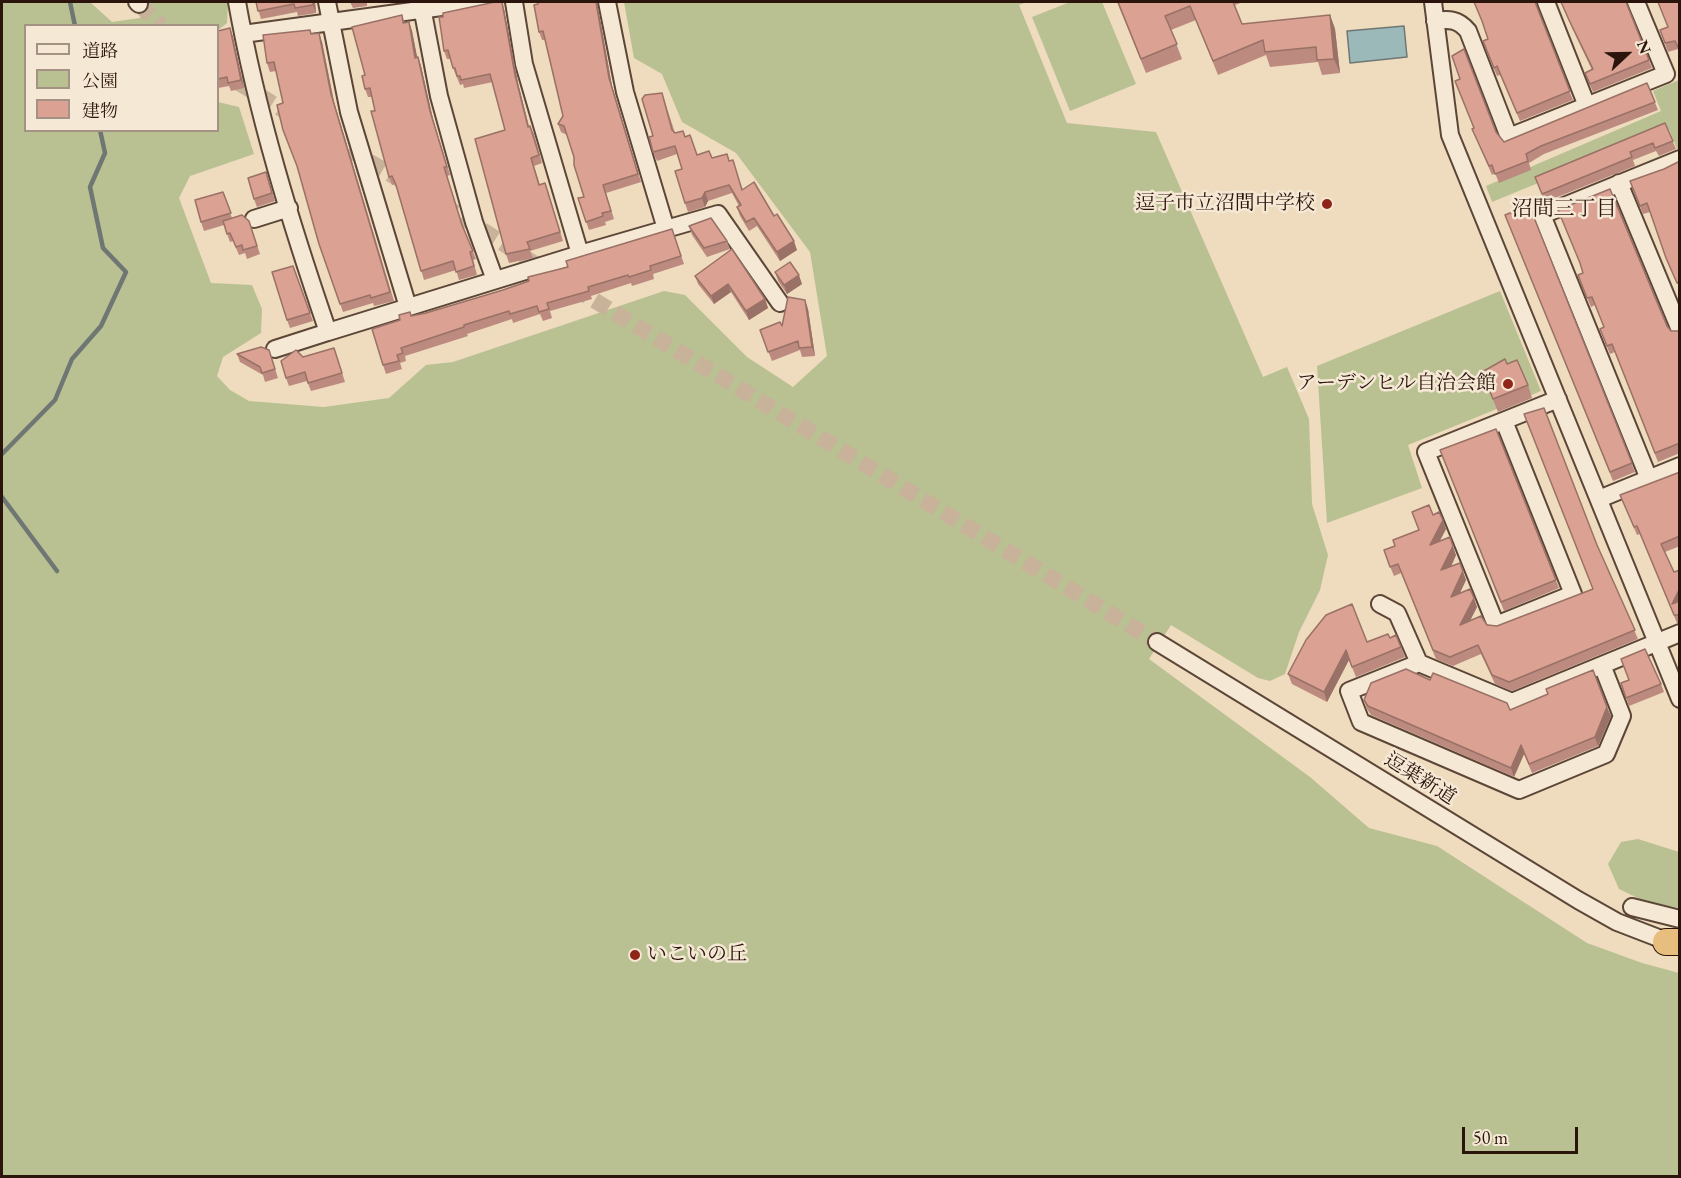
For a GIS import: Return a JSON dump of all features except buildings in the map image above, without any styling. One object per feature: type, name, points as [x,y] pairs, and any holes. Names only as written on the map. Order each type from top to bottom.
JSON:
[{"type":"street","points":[[237,2],[251,76],[328,332]]},
{"type":"street","points":[[327,2],[349,112],[408,307]]},
{"type":"street","points":[[243,34],[330,22],[422,5],[478,2]]},
{"type":"street","points":[[514,2],[524,64],[580,254]]},
{"type":"street","points":[[607,2],[626,92],[666,229]]},
{"type":"street","points":[[1433,2],[1450,135],[1658,642],[1677,694]]},
{"type":"street","points":[[1546,2],[1587,106]]},
{"type":"street","points":[[1435,21],[1449,19],[1461,23],[1468,31],[1509,137],[1666,74],[1636,2]]},
{"type":"street","points":[[422,5],[440,96],[462,179],[495,280]]},
{"type":"street","points":[[1649,479],[1542,214],[1680,159]]},
{"type":"street","points":[[1619,183],[1680,330]]},
{"type":"street","points":[[254,219],[289,208]]},
{"type":"street","points":[[275,350],[495,280],[718,214],[780,303]]},
{"type":"street","points":[[1504,421],[1573,594],[1496,625],[1426,452],[1558,399]]},
{"type":"street","points":[[1599,499],[1680,466]]},
{"type":"street","points":[[1380,604],[1397,613],[1419,663],[1512,702],[1680,633]]},
{"type":"street","name":"逗葉新道","points":[[1158,642],[1578,900],[1617,922],[1676,943]]},
{"type":"street","points":[[1419,663],[1349,691],[1361,722],[1520,790],[1606,754],[1622,716],[1602,665]]},
{"type":"street","points":[[1632,907],[1680,918]]},
{"type":"green space","points":[[2,2],[90,2],[112,22],[140,18],[149,2],[228,2],[227,23],[219,29],[219,24],[24,24],[24,132],[219,132],[219,102],[239,107],[254,154],[190,176],[179,198],[211,283],[252,285],[262,309],[261,333],[223,357],[217,376],[230,390],[249,401],[324,407],[389,398],[426,365],[453,362],[664,291],[685,295],[747,357],[793,387],[827,356],[810,252],[736,153],[682,122],[662,74],[634,58],[624,2],[1027,2],[1019,5],[1067,123],[1156,132],[1263,377],[1287,367],[1309,419],[1312,504],[1328,555],[1320,590],[1299,632],[1285,674],[1270,681],[1258,678],[1171,625],[1149,659],[1310,777],[1369,828],[1437,846],[1587,943],[1642,963],[1679,973],[1679,1176],[2,1176]]},
{"type":"green space","points":[[1070,2],[1102,2],[1136,84],[1070,111],[1032,17]]},
{"type":"green space","points":[[1679,80],[1679,148],[1677,149],[1669,129],[1492,202],[1486,186],[1661,111],[1653,91]]},
{"type":"green space","points":[[1500,291],[1541,391],[1408,445],[1422,488],[1327,523],[1317,366]]},
{"type":"green space","points":[[1638,839],[1679,852],[1679,908],[1644,901],[1619,889],[1608,864],[1621,842]]},
{"type":"water","points":[[1404,26],[1407,57],[1350,63],[1347,31]]},
{"type":"waterway","points":[[70,2],[75,24]]},
{"type":"waterway","points":[[2,454],[55,400],[72,359],[101,326],[126,272],[103,248],[90,187],[105,153],[100,132]]},
{"type":"waterway","points":[[2,497],[57,571]]},
{"type":"tunnel","points":[[139,4],[159,24]]},
{"type":"tunnel","points":[[219,71],[296,118]]},
{"type":"tunnel","points":[[328,137],[407,184]]},
{"type":"tunnel","points":[[442,204],[549,273]]},
{"type":"tunnel","points":[[574,288],[1157,642]]},
{"type":"place","name":"逗子市立沼間中学校","points":[[1327,204]]},
{"type":"place","name":"アーデンヒル自治会館","points":[[1508,384]]},
{"type":"place","name":"いこいの丘","points":[[635,955]]},
{"type":"district","name":"沼間三丁目","points":[[1564,209]]}]
